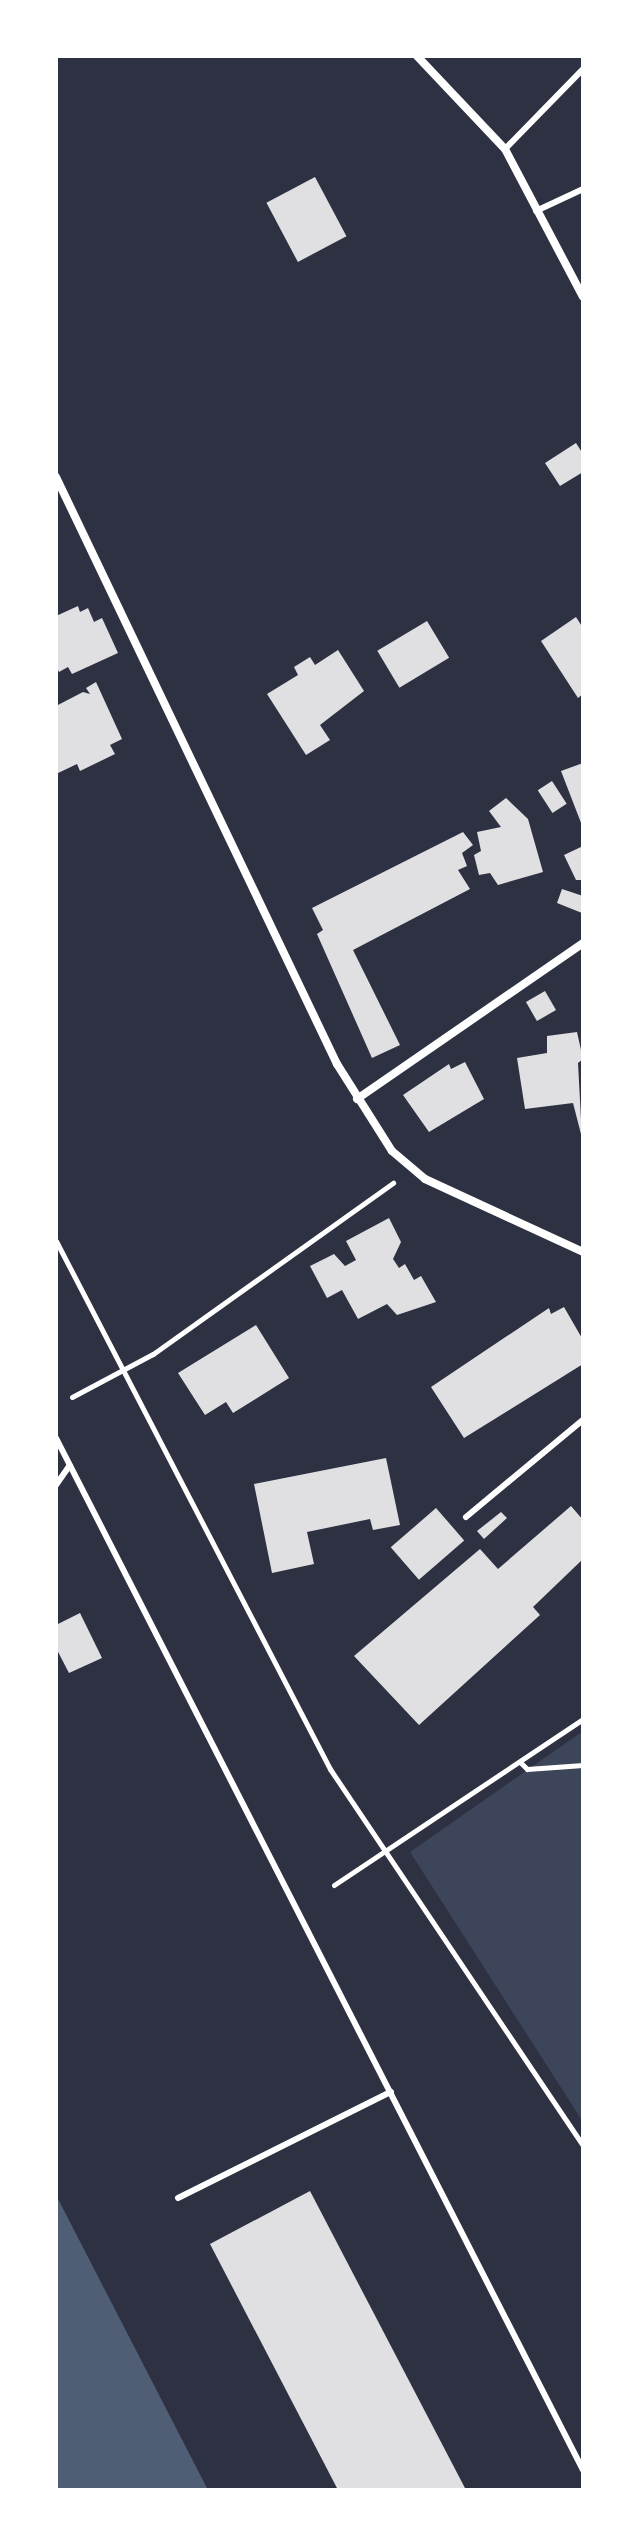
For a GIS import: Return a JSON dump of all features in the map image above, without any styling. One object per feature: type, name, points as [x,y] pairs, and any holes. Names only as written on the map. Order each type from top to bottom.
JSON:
[{"type":"street","points":[[417,56],[505,149],[583,297]]},
{"type":"street","points":[[56,477],[357,1099],[409,1169],[583,1252]]},
{"type":"street","points":[[357,1099],[583,943]]},
{"type":"lane","points":[[505,149],[583,69]]},
{"type":"lane","points":[[536,211],[583,189]]},
{"type":"lane","points":[[466,1517],[583,1420]]},
{"type":"lane","points":[[56,1438],[583,2470]]},
{"type":"lane","points":[[56,1485],[70,1465]]},
{"type":"lane","points":[[178,2198],[391,2092]]},
{"type":"path","points":[[72,1397],[153,1354],[409,1169]]},
{"type":"path","points":[[56,1241],[301,1717],[383,1853],[583,2145]]},
{"type":"path","points":[[334,1885],[583,1719]]},
{"type":"path","points":[[520,1762],[542,1769],[583,1765]]},
{"type":"shaded area","points":[[583,1731],[583,2122],[410,1852]]},
{"type":"shaded area","points":[[56,2195],[208,2490],[56,2490]]},
{"type":"building","points":[[315,177],[346,236],[298,262],[266,203]]},
{"type":"building","points":[[576,443],[583,454],[583,472],[560,486],[545,463]]},
{"type":"building","points":[[78,606],[80,612],[88,608],[94,622],[102,618],[118,653],[72,674],[68,667],[59,672],[56,666],[56,616]]},
{"type":"building","points":[[576,617],[583,628],[583,694],[578,698],[541,641]]},
{"type":"building","points":[[427,621],[449,658],[399,688],[377,651]]},
{"type":"building","points":[[338,650],[364,691],[320,725],[330,740],[306,755],[267,694],[298,675],[294,667],[310,657],[315,665]]},
{"type":"building","points":[[96,682],[122,739],[110,745],[115,754],[80,771],[77,764],[56,774],[56,706],[83,692],[90,694],[86,688]]},
{"type":"building","points":[[583,763],[583,828],[561,771]]},
{"type":"building","points":[[552,781],[567,804],[552,813],[538,790]]},
{"type":"building","points":[[506,798],[528,819],[543,872],[498,885],[490,873],[479,875],[474,855],[481,851],[477,832],[501,827],[489,811]]},
{"type":"building","points":[[463,832],[473,845],[462,853],[467,866],[458,870],[470,889],[353,950],[400,1045],[372,1058],[317,934],[323,930],[312,908]]},
{"type":"building","points":[[583,846],[583,880],[576,880],[564,855]]},
{"type":"building","points":[[562,889],[583,896],[582,913],[557,903]]},
{"type":"building","points":[[545,991],[556,1010],[537,1021],[526,1002]]},
{"type":"building","points":[[577,1032],[583,1059],[578,1063],[582,1138],[573,1103],[525,1109],[517,1058],[547,1053],[547,1036]]},
{"type":"building","points":[[465,1062],[484,1099],[429,1132],[403,1095],[449,1064],[451,1069]]},
{"type":"building","points":[[389,1218],[401,1242],[393,1259],[399,1268],[405,1264],[414,1280],[421,1276],[436,1302],[397,1315],[387,1304],[358,1319],[342,1290],[327,1298],[310,1266],[334,1254],[345,1266],[356,1260],[346,1241]]},
{"type":"building","points":[[564,1307],[583,1340],[583,1364],[464,1438],[431,1387],[549,1308],[551,1314]]},
{"type":"building","points":[[256,1325],[289,1378],[233,1413],[226,1402],[205,1415],[178,1373]]},
{"type":"building","points":[[386,1458],[400,1525],[373,1530],[370,1519],[307,1532],[314,1564],[272,1573],[254,1484]]},
{"type":"building","points":[[571,1506],[583,1520],[583,1559],[533,1607],[540,1615],[419,1725],[354,1656],[480,1549],[498,1569]]},
{"type":"building","points":[[436,1508],[464,1540],[419,1580],[391,1547]]},
{"type":"building","points":[[501,1512],[507,1518],[484,1539],[477,1531]]},
{"type":"building","points":[[80,1613],[102,1658],[69,1673],[56,1648],[56,1625]]},
{"type":"building","points":[[310,2191],[466,2490],[338,2490],[210,2244]]}]
